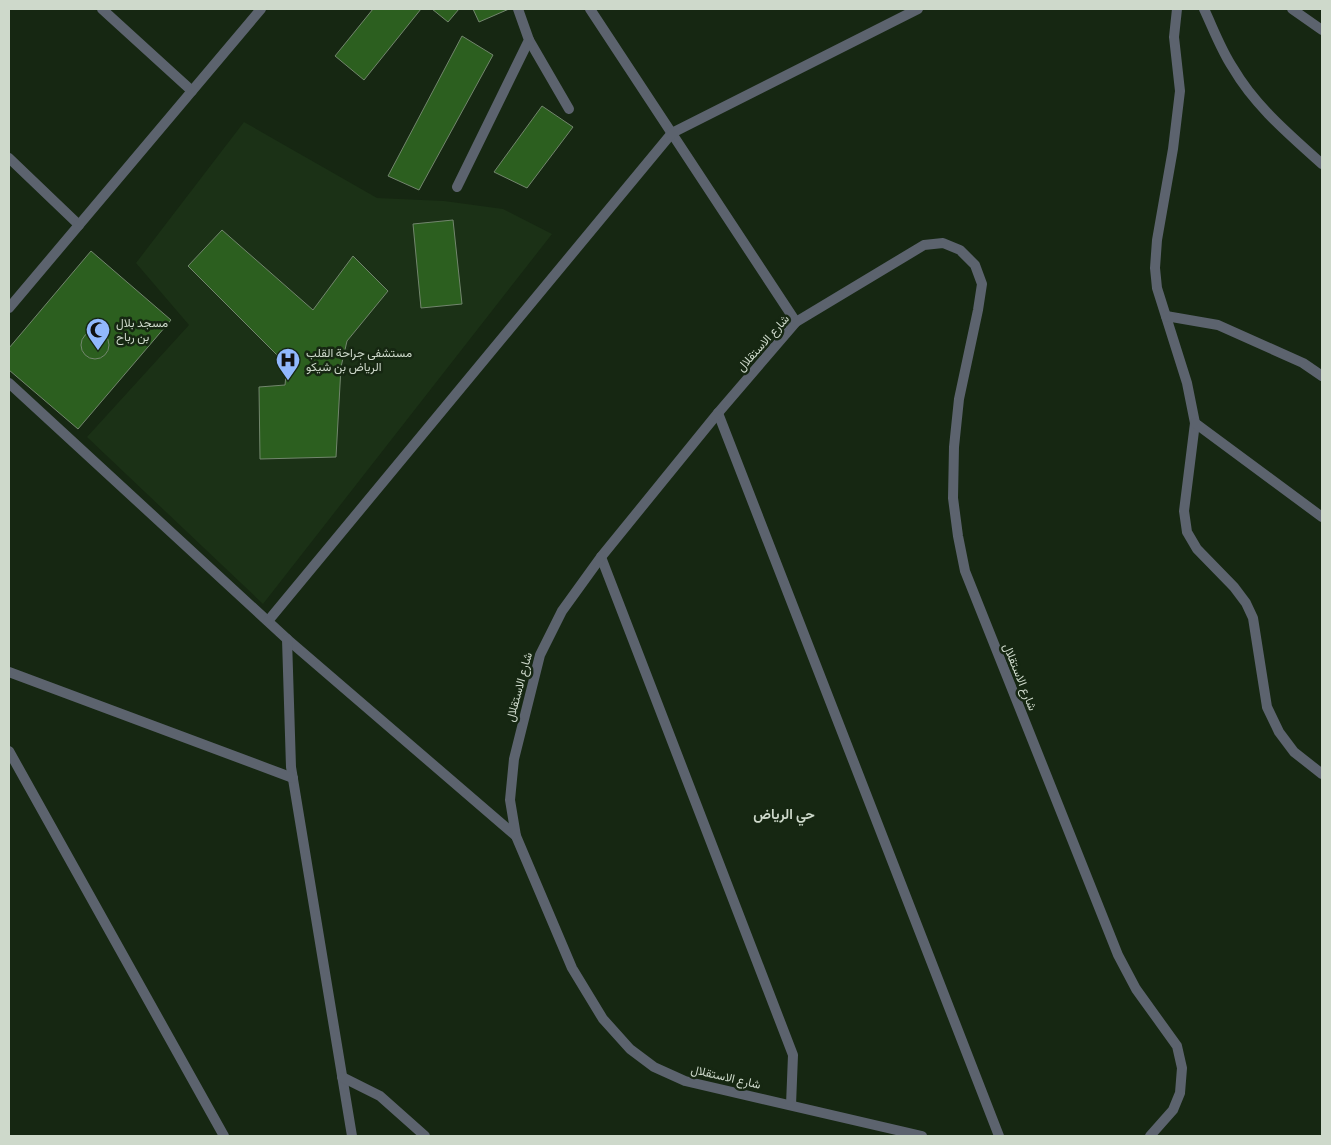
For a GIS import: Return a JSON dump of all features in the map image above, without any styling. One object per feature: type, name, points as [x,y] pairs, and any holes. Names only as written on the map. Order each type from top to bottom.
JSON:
[{"type":"street","points":[[102,9],[192,91]]},
{"type":"street","points":[[9,308],[261,9]]},
{"type":"street","points":[[518,9],[529,40],[569,110]]},
{"type":"street","points":[[590,9],[796,322]]},
{"type":"street","points":[[268,622],[672,133],[918,9]]},
{"type":"street","points":[[1177,9],[1174,37],[1180,91],[1173,149],[1154,268],[1157,288],[1187,383],[1196,423],[1184,510],[1187,532],[1198,549],[1234,587],[1246,603],[1253,618],[1267,707],[1279,732],[1294,752],[1322,774]]},
{"type":"street","points":[[1204,9],[1232,68],[1257,101],[1284,130],[1322,164]]},
{"type":"street","points":[[1292,9],[1322,30]]},
{"type":"street","points":[[457,187],[529,40]]},
{"type":"street","points":[[9,158],[79,225]]},
{"type":"street","name":"شارع الاستقلال","points":[[922,1136],[685,1081],[654,1067],[630,1049],[603,1019],[572,968],[516,836],[510,800],[514,759],[540,655],[562,610],[602,557],[718,413],[796,322],[924,245],[943,243],[960,250],[975,265],[982,284],[958,399],[954,446],[952,498],[965,571],[1118,955],[1136,989],[1177,1046],[1182,1068],[1180,1093],[1173,1110],[1150,1136]]},
{"type":"street","points":[[1166,316],[1218,325],[1303,363],[1322,376]]},
{"type":"street","points":[[9,383],[287,639],[516,836]]},
{"type":"street","points":[[718,413],[999,1136]]},
{"type":"street","points":[[1196,423],[1322,517]]},
{"type":"street","points":[[602,557],[793,1055],[791,1106]]},
{"type":"street","points":[[287,639],[291,767],[352,1136]]},
{"type":"street","points":[[9,672],[293,778]]},
{"type":"street","points":[[9,751],[224,1136]]},
{"type":"street","points":[[342,1077],[380,1096],[425,1136]]},
{"type":"shaded area","name":"مستشفى جراحة القلب الرياض بن شيكو","points":[[244,122],[377,198],[444,201],[503,209],[552,234],[263,604],[87,437],[189,325],[136,263]]},
{"type":"building","points":[[373,9],[421,9],[364,80],[335,56]]},
{"type":"building","points":[[432,9],[459,9],[448,22]]},
{"type":"building","points":[[473,9],[509,9],[479,22]]},
{"type":"building","points":[[462,36],[493,55],[419,190],[388,176]]},
{"type":"building","points":[[542,106],[573,127],[527,188],[494,172]]},
{"type":"building","points":[[453,220],[462,304],[421,308],[413,224]]},
{"type":"building","points":[[222,230],[313,310],[353,256],[388,291],[347,341],[341,367],[336,457],[260,459],[259,387],[285,385],[287,365],[188,266]]},
{"type":"building","points":[[91,251],[171,320],[78,429],[9,370],[9,348]]},
{"type":"building","points":[[95,331],[105,335],[109,345],[105,355],[95,359],[85,355],[81,345],[85,335]]},
{"type":"place","name":"مسجد بلال بن رباح","points":[[98,351]]},
{"type":"place","name":"مستشفى جراحة القلب الرياض بن شيكو","points":[[288,381]]},
{"type":"district","name":"حي الرياض","points":[[784,814]]}]
